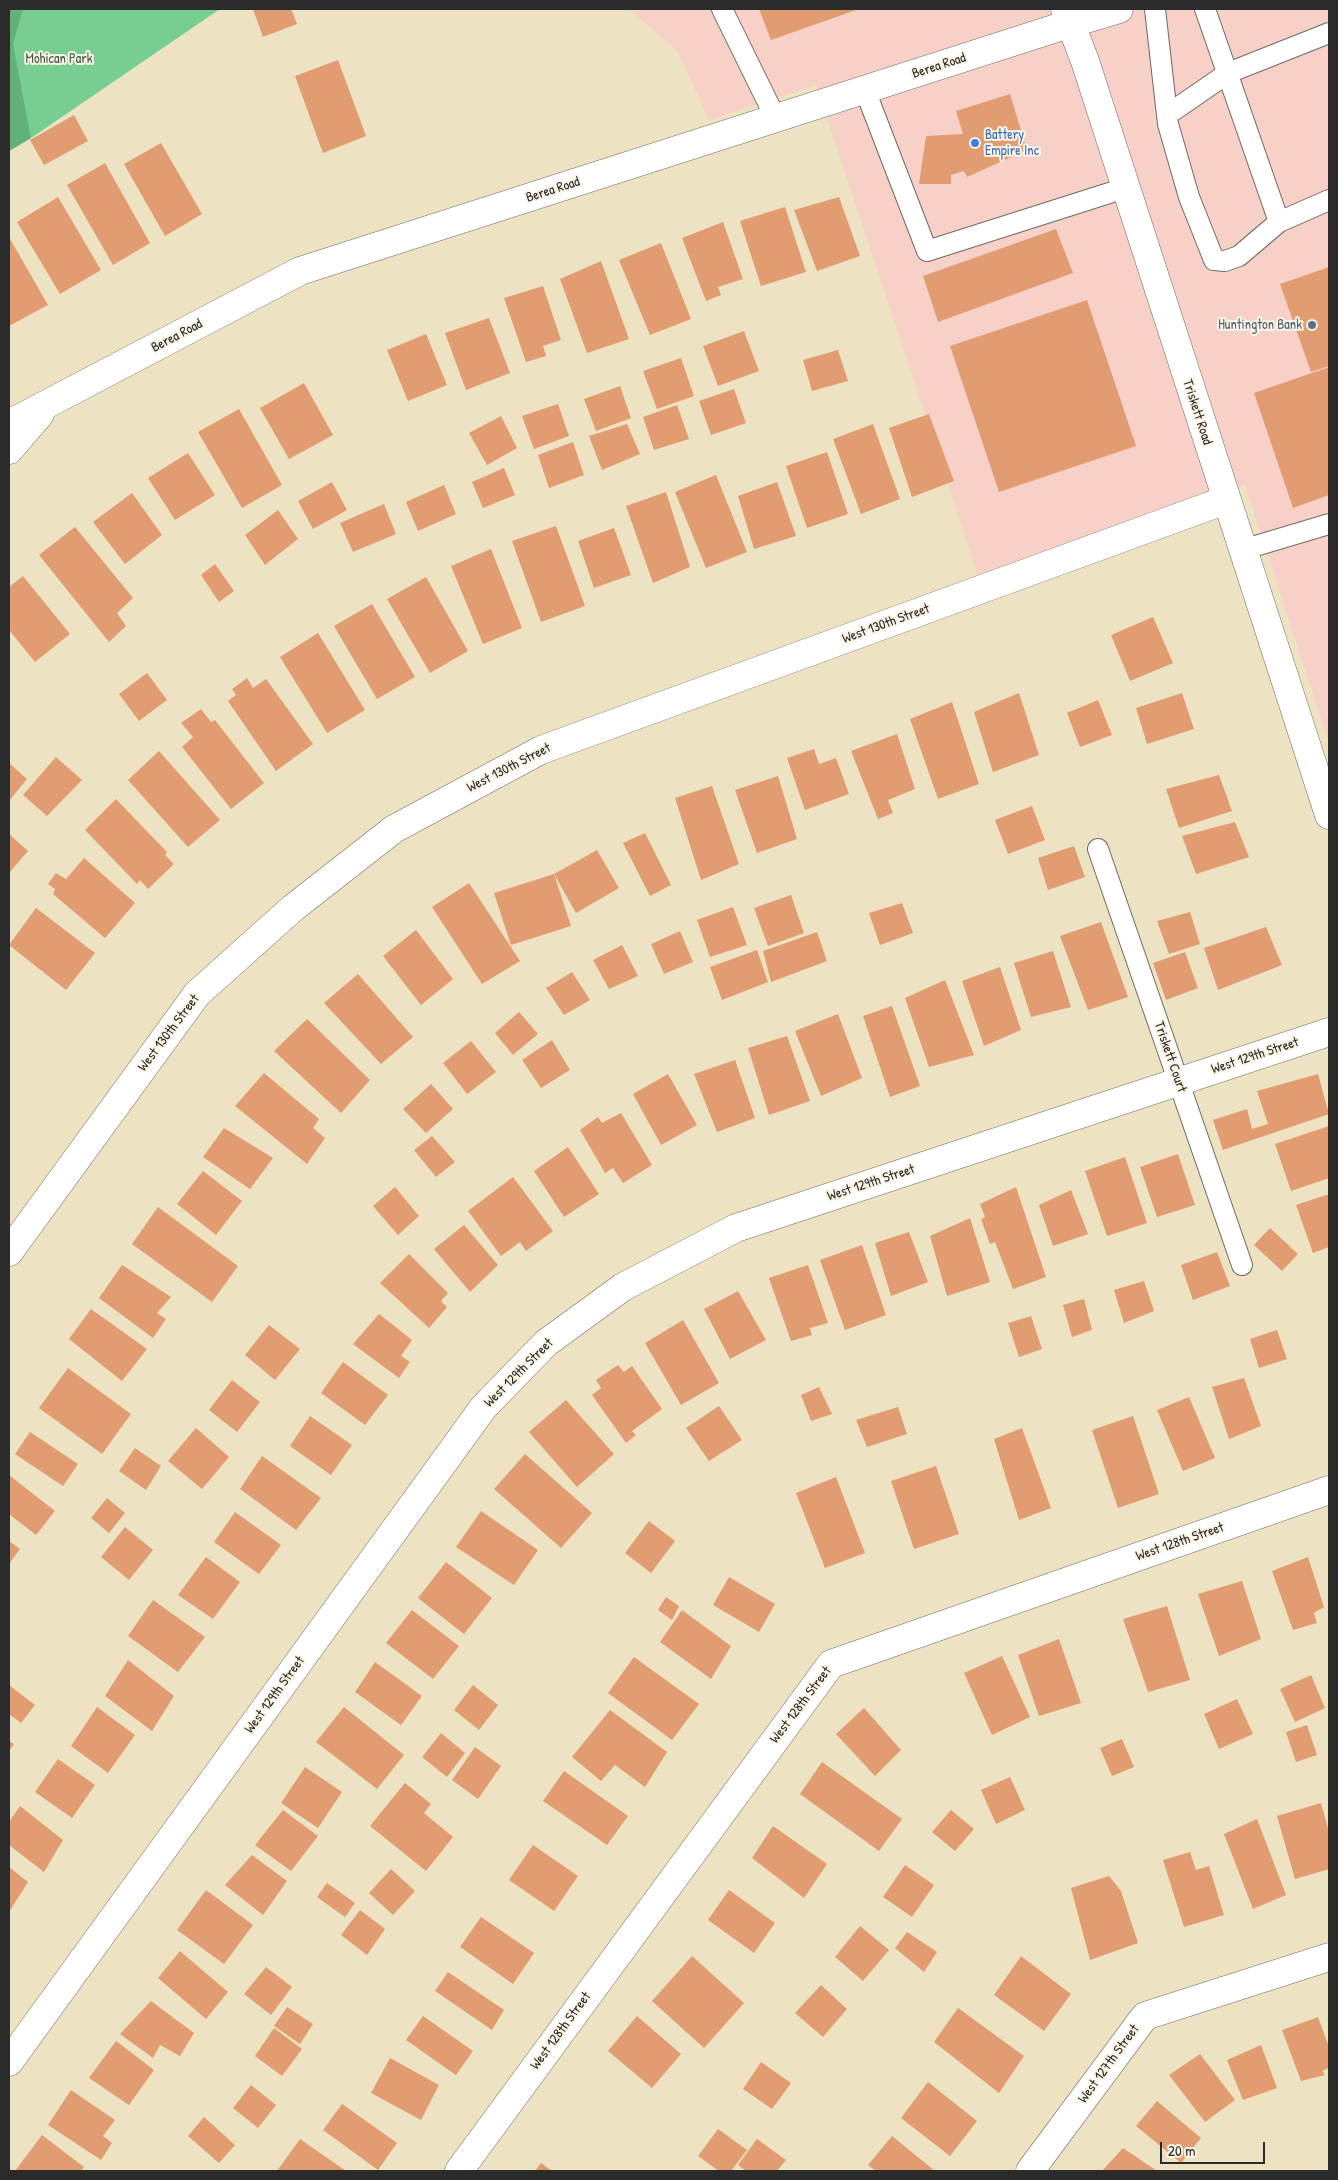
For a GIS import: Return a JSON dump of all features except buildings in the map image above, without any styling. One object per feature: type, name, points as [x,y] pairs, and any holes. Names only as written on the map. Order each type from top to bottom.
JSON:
[{"type":"street","name":"Berea Road","points":[[9,424],[300,271],[865,90],[1069,16],[1119,9]]},
{"type":"street","name":"Triskett Road","points":[[1069,16],[1329,815]]},
{"type":"street","points":[[9,450],[51,402]]},
{"type":"street","name":"West 130th Street","points":[[9,1252],[197,994],[293,908],[394,829],[542,750],[1226,500]]},
{"type":"street","name":"West 129th Street","points":[[9,2062],[483,1408],[546,1343],[623,1287],[736,1228],[1329,1032]]},
{"type":"street","name":"West 128th Street","points":[[458,2171],[831,1664],[1329,1490]]},
{"type":"street","name":"West 127th Street","points":[[1030,2171],[1145,2016],[1329,1957]]},
{"type":"lane","points":[[722,9],[776,119]]},
{"type":"lane","points":[[1155,9],[1167,115],[1189,197],[1214,260],[1224,261],[1239,256],[1279,222],[1329,200]]},
{"type":"lane","points":[[1205,9],[1279,222]]},
{"type":"lane","points":[[1167,115],[1228,73],[1329,33]]},
{"type":"lane","points":[[865,90],[928,250],[1125,188]]},
{"type":"lane","points":[[1242,550],[1329,524]]},
{"type":"lane","name":"Triskett Court","points":[[1098,849],[1242,1265]]},
{"type":"shaded area","points":[[629,9],[1329,9],[1329,743],[1245,485],[978,575],[816,85],[709,120],[678,52]]},
{"type":"green space","name":"Mohican Park","points":[[9,9],[220,9],[9,151]]},
{"type":"green space","points":[[9,9],[23,9],[13,44],[31,138],[9,151]]},
{"type":"place","name":"Battery Empire Inc","points":[[975,143]]},
{"type":"place","name":"Huntington Bank","points":[[1312,325]]}]
